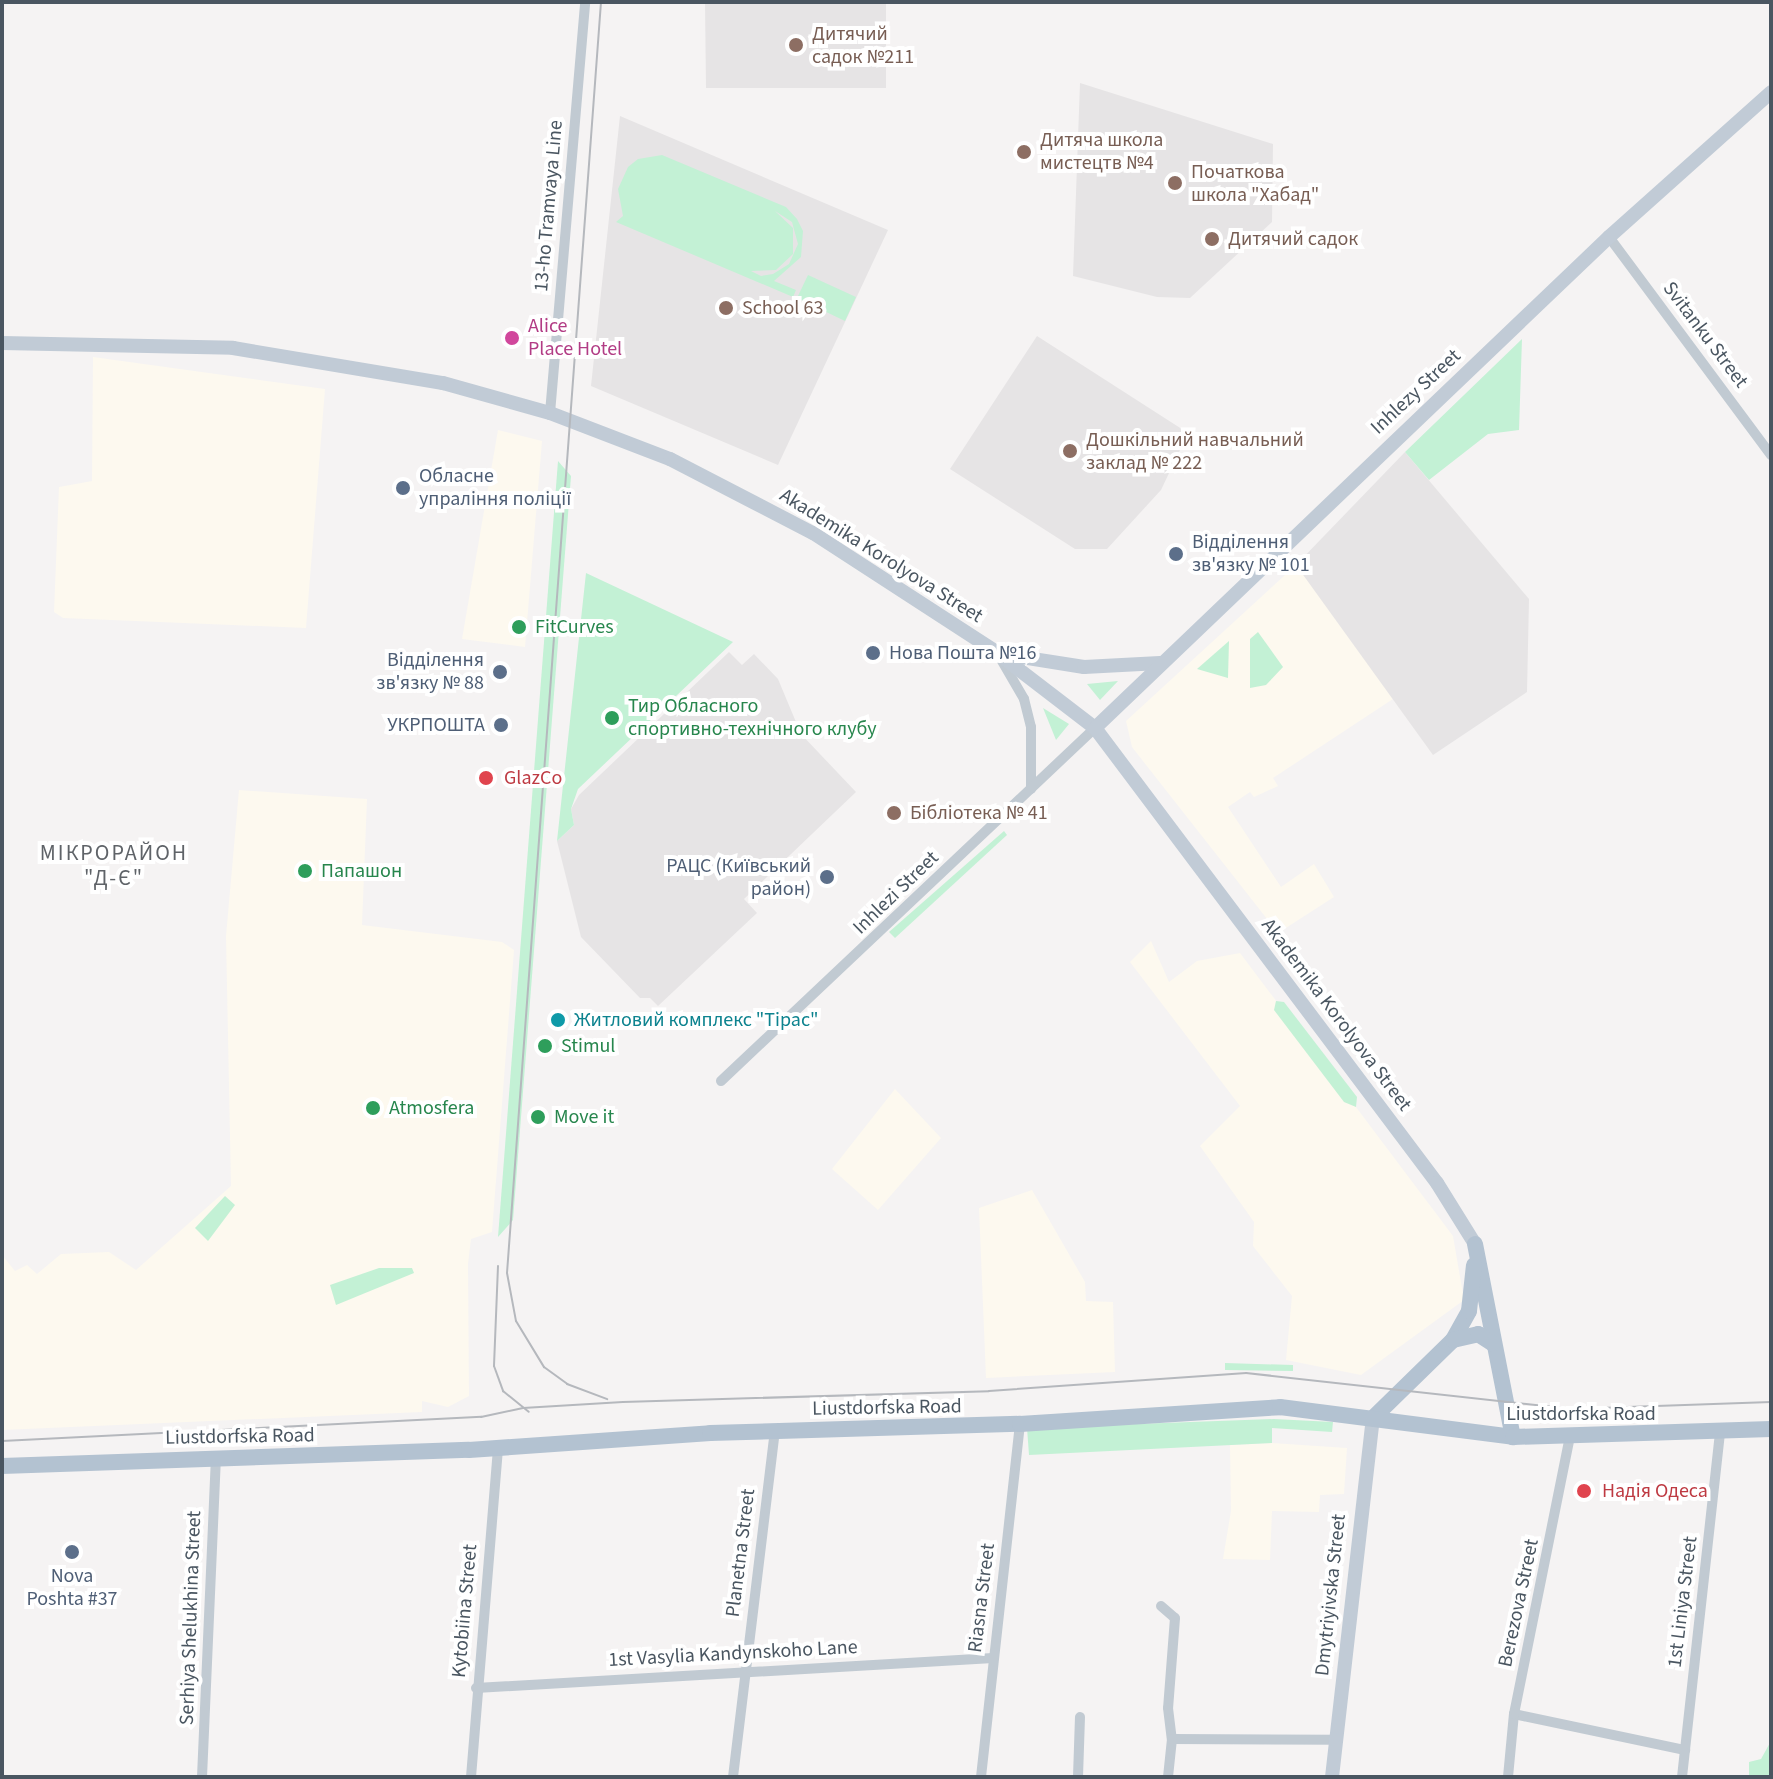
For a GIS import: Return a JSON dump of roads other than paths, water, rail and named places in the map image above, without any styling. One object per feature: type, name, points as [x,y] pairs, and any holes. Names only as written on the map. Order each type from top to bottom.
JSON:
[{"type":"main road","name":"Inhlezy Street","points":[[1095,728],[1609,237],[1771,92]]},
{"type":"main road","name":"Akademika Korolyova Street","points":[[2,343],[233,348],[429,380],[550,413],[670,459],[747,496],[824,539],[996,652],[1095,728],[1430,1173],[1475,1244]]},
{"type":"main road","points":[[996,652],[1084,667],[1160,663]]},
{"type":"main road","points":[[1373,1418],[1453,1340],[1469,1311],[1475,1244]]},
{"type":"main road","points":[[1475,1244],[1492,1343],[1513,1437]]},
{"type":"main road","points":[[1453,1340],[1478,1334],[1492,1343]]},
{"type":"main road","name":"Liustdorfska Road","points":[[2,1466],[498,1449],[775,1430],[1020,1424],[1280,1407],[1513,1437],[1771,1429]]},
{"type":"main road","name":"Dmytriyivska Street","points":[[1332,1777],[1373,1418]]},
{"type":"street","name":"13-ho Tramvaya Line","points":[[550,413],[585,2]]},
{"type":"street","name":"Svitanku Street","points":[[1609,237],[1771,455]]},
{"type":"street","points":[[996,652],[1024,699],[1031,727],[1031,789]]},
{"type":"street","name":"Inhlezi Street","points":[[721,1081],[1095,728]]},
{"type":"street","name":"Riasna Street","points":[[981,1777],[1020,1424]]},
{"type":"street","name":"Planetna Street","points":[[733,1777],[775,1430]]},
{"type":"street","name":"1st Liniya Street","points":[[1682,1777],[1720,1431]]},
{"type":"street","name":"Berezova Street","points":[[1508,1777],[1514,1714],[1570,1437]]},
{"type":"street","name":"Kytobiina Street","points":[[471,1777],[498,1449]]},
{"type":"street","name":"Serhiya Shelukhina Street","points":[[202,1777],[216,1460]]},
{"type":"street","points":[[1161,1606],[1175,1618],[1168,1708],[1172,1739],[1168,1777]]},
{"type":"street","name":"1st Vasylia Kandynskoho Lane","points":[[476,1688],[744,1670],[993,1658]]},
{"type":"street","points":[[1514,1714],[1685,1750]]},
{"type":"street","points":[[1078,1777],[1080,1717]]},
{"type":"street","points":[[1172,1739],[1336,1740]]},
{"type":"tram line","points":[[601,2],[507,1273],[516,1321],[544,1367],[567,1384],[607,1399]]},
{"type":"tram line","points":[[498,1266],[494,1366],[503,1391],[529,1412]]},
{"type":"tram line","points":[[2,1441],[481,1417],[523,1408],[623,1402],[989,1391],[1246,1373],[1570,1409],[1771,1402]]},
{"type":"place","name":"Дитячий садок №211","points":[[796,45]]},
{"type":"place","name":"Дитяча школа мистецтв №4","points":[[1024,152]]},
{"type":"place","name":"Початкова школа \"Хабад\"","points":[[1175,183]]},
{"type":"place","name":"Дитячий садок","points":[[1212,239]]},
{"type":"place","name":"School 63","points":[[726,308]]},
{"type":"place","name":"Alice Place Hotel","points":[[512,338]]},
{"type":"place","name":"Дошкільний навчальний заклад № 222","points":[[1070,451]]},
{"type":"place","name":"Обласне упраління поліції","points":[[403,488]]},
{"type":"place","name":"Відділення зв'язку № 101","points":[[1176,554]]},
{"type":"place","name":"FitCurves","points":[[519,627]]},
{"type":"place","name":"Нова Пошта №16","points":[[873,653]]},
{"type":"place","name":"Відділення зв'язку № 88","points":[[500,672]]},
{"type":"place","name":"Тир Обласного спортивно-технічного клубу","points":[[612,718]]},
{"type":"place","name":"УКРПОШТА","points":[[501,725]]},
{"type":"place","name":"GlazCo","points":[[486,778]]},
{"type":"place","name":"Бібліотека № 41","points":[[894,813]]},
{"type":"place","name":"Папашон","points":[[305,871]]},
{"type":"place","name":"РАЦС (Київський район)","points":[[827,877]]},
{"type":"place","name":"Житловий комплекс \"Тірас\"","points":[[558,1020]]},
{"type":"place","name":"Stimul","points":[[545,1046]]},
{"type":"place","name":"Atmosfera","points":[[373,1108]]},
{"type":"place","name":"Move it","points":[[538,1117]]},
{"type":"place","name":"Надія Одеса","points":[[1584,1491]]},
{"type":"place","name":"Nova Poshta #37","points":[[72,1552]]},
{"type":"district","name":"МІКРОРАЙОН \"Д-Є\"","points":[[114,866]]}]
